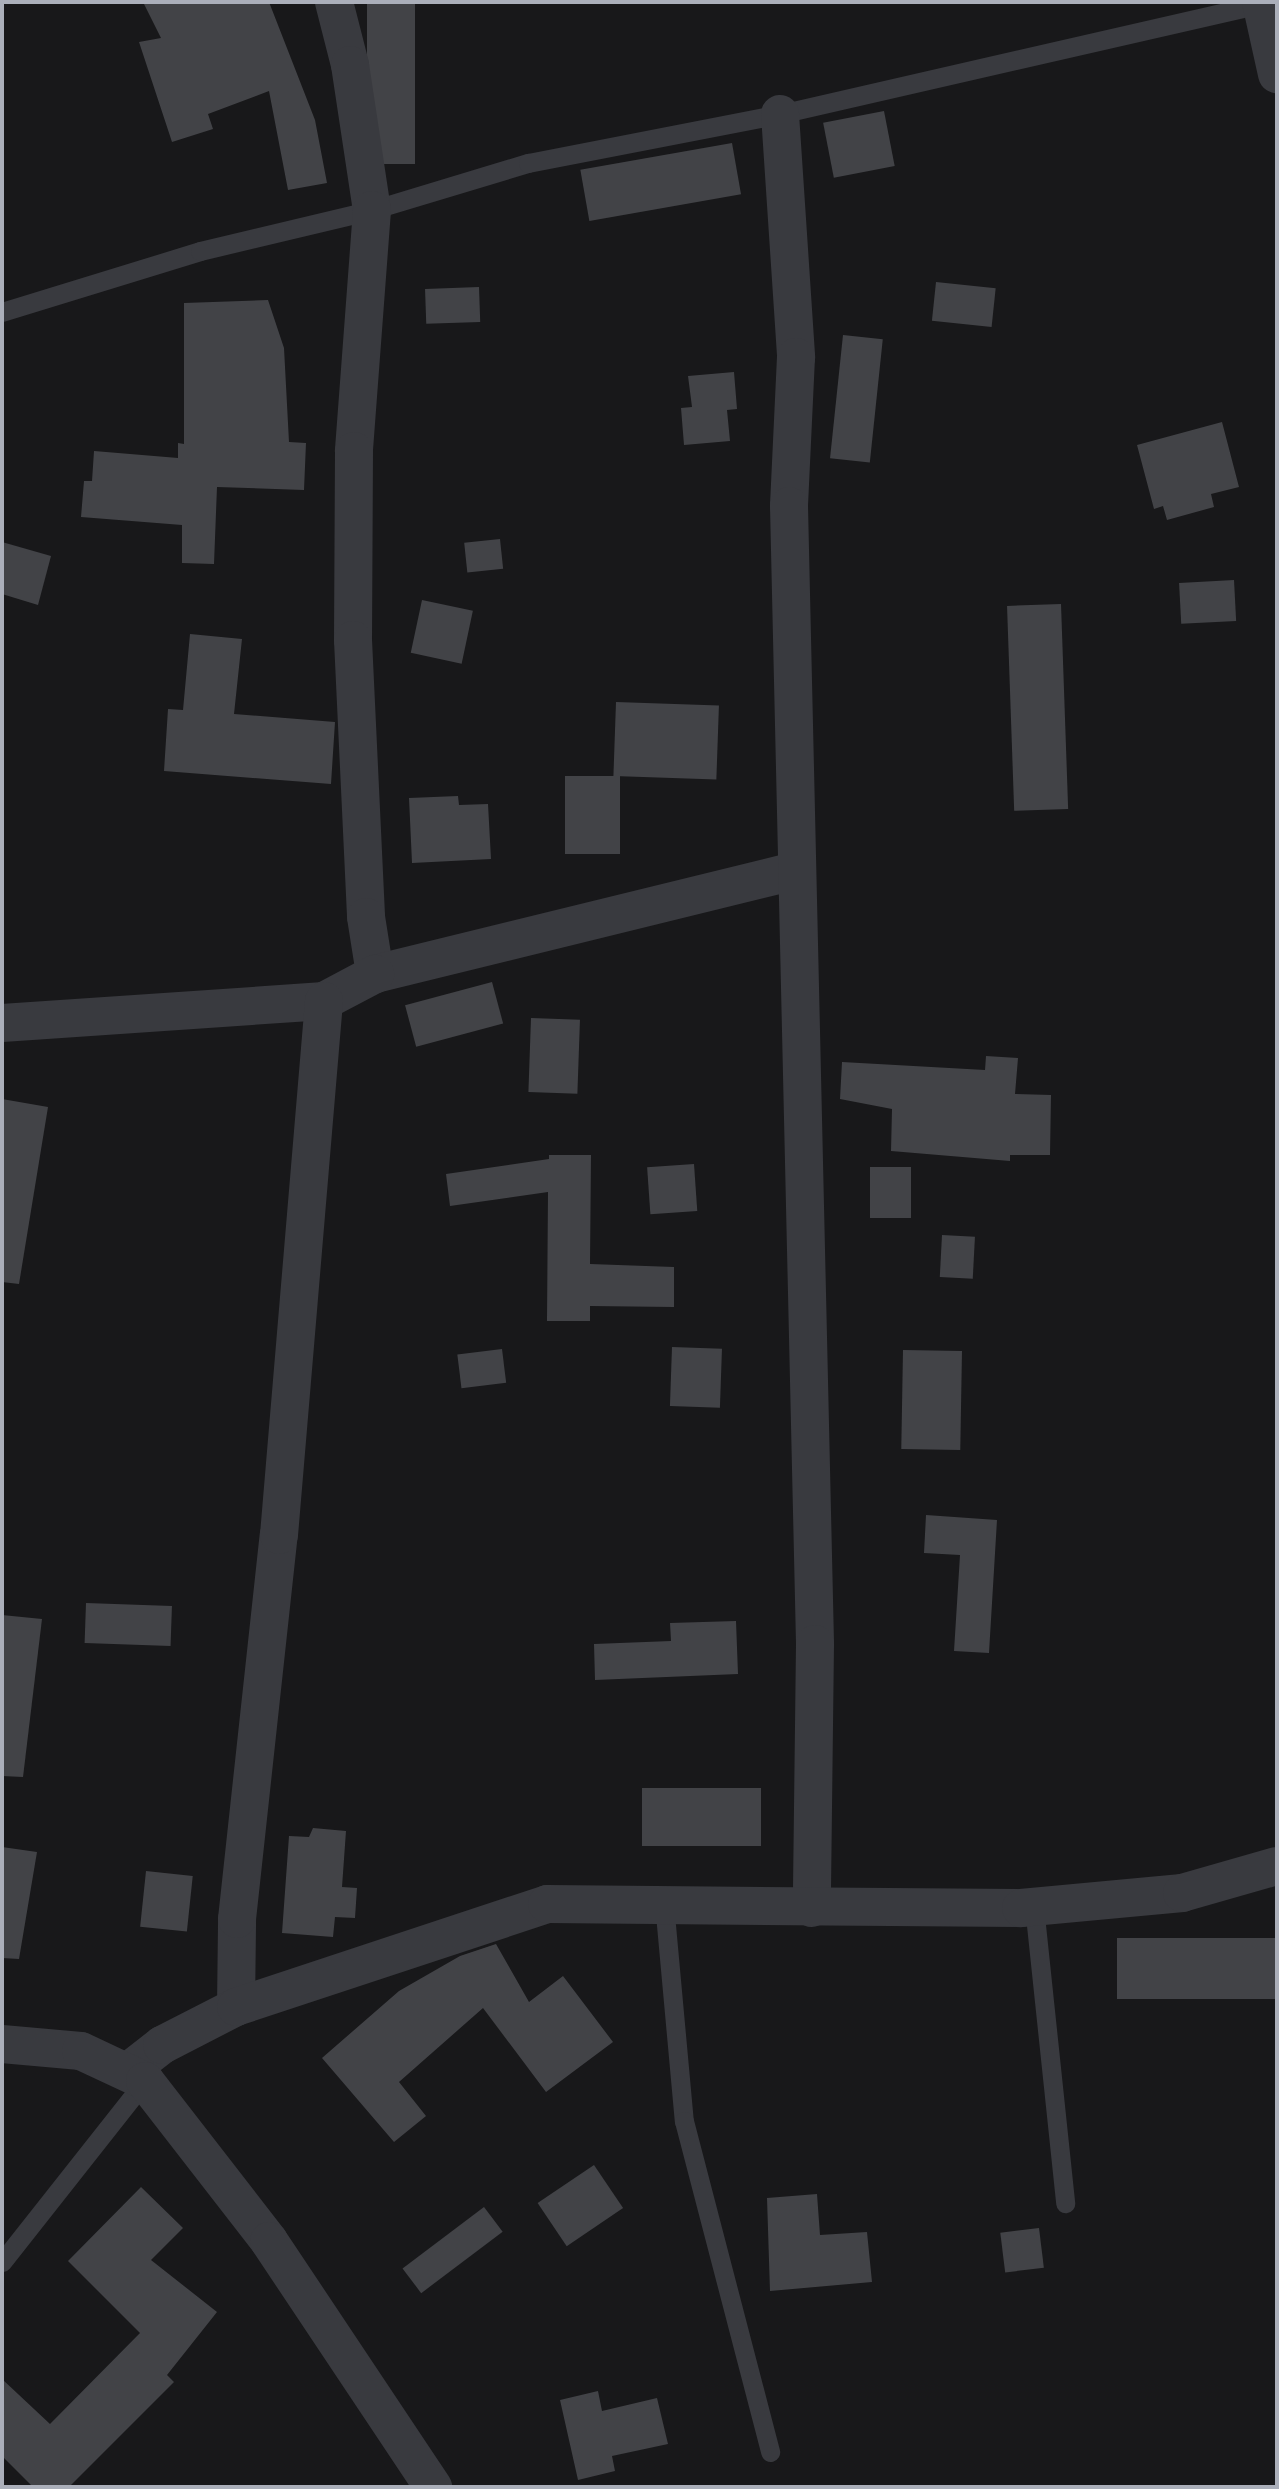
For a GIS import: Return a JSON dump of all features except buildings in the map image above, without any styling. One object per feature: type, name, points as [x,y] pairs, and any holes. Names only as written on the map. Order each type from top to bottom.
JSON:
[{"type":"street","points":[[334,2],[350,65],[372,210],[354,450],[353,640],[366,917],[375,974]]},
{"type":"street","points":[[1261,3],[1277,74]]},
{"type":"street","points":[[780,114],[796,357],[789,506],[794,871],[815,1644],[812,1908]]},
{"type":"street","points":[[2,1023],[324,1001],[375,974],[794,871]]},
{"type":"street","points":[[236,2007],[237,1919],[282,1495],[324,1001]]},
{"type":"street","points":[[137,2075],[162,2045],[236,2007],[547,1904],[664,1903],[812,1908],[1034,1906],[1181,1893],[1277,1866]]},
{"type":"street","points":[[2,2044],[80,2051],[137,2075],[269,2241],[433,2487]]},
{"type":"lane","points":[[2,312],[200,251],[372,210],[528,163],[780,114],[1261,3]]},
{"type":"lane","points":[[664,1903],[684,2121],[770,2452]]},
{"type":"lane","points":[[1034,1906],[1065,2203]]},
{"type":"lane","points":[[2,2262],[137,2075]]}]
